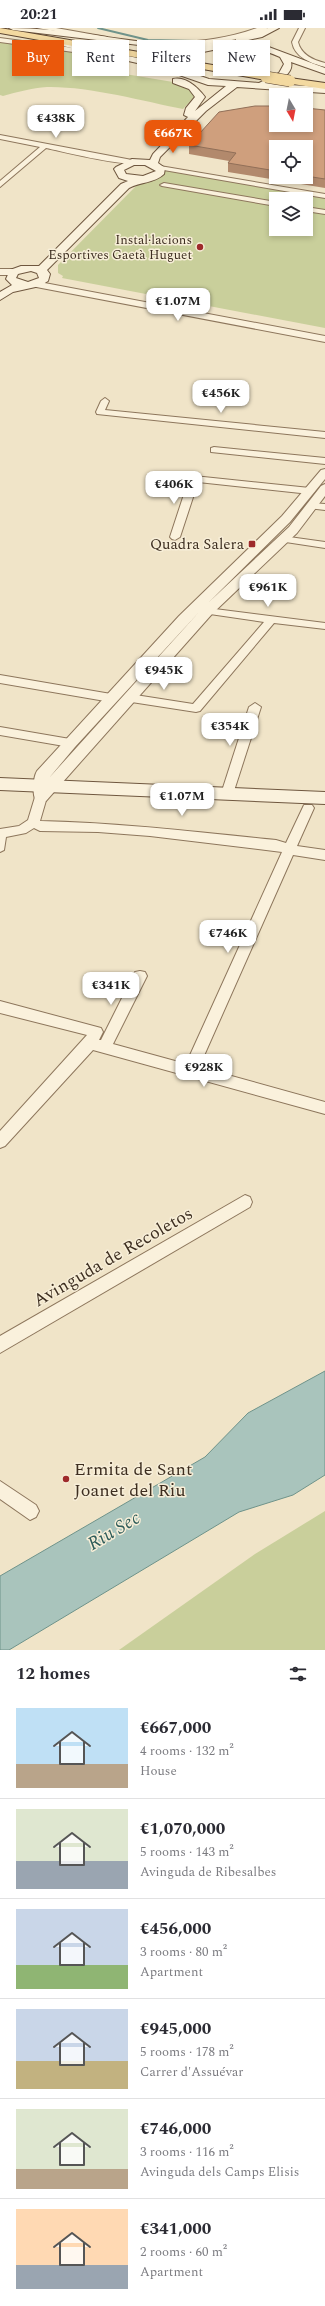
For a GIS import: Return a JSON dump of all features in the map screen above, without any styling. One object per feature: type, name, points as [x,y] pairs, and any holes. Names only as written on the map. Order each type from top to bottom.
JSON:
[{"type":"main road","points":[[7,28],[137,52]]},
{"type":"main road","points":[[13,28],[111,40]]},
{"type":"main road","points":[[240,40],[260,35],[275,28]]},
{"type":"main road","points":[[0,30],[44,32],[137,51]]},
{"type":"main road","points":[[44,32],[72,41]]},
{"type":"main road","points":[[251,85],[280,77],[287,70],[288,64],[278,40],[270,41]]},
{"type":"main road","points":[[284,57],[325,71]]},
{"type":"main road","points":[[205,67],[248,71],[325,86]]},
{"type":"main road","points":[[121,172],[136,161],[150,155],[212,92],[208,82],[201,76]]},
{"type":"main road","points":[[292,79],[325,80]]},
{"type":"main road","points":[[170,80],[186,84],[197,91],[200,97],[191,108],[189,116]]},
{"type":"main road","points":[[208,82],[234,86],[251,85],[325,90]]},
{"type":"main road","points":[[157,169],[156,156],[218,94],[234,86]]},
{"type":"main road","points":[[136,161],[157,169]]},
{"type":"main road","points":[[12,281],[39,272],[125,186],[157,169]]},
{"type":"main road","points":[[121,172],[137,180]]},
{"type":"main road","points":[[12,281],[39,272],[123,179],[121,172]]},
{"type":"main road","points":[[0,784],[45,789],[325,809]]},
{"type":"main road","points":[[0,795],[45,789],[325,798]]},
{"type":"street","points":[[44,32],[167,44],[227,38],[264,28]]},
{"type":"street","points":[[302,28],[296,34],[294,44],[296,50],[304,56],[325,65]]},
{"type":"street","points":[[44,32],[111,40]]},
{"type":"street","points":[[0,40],[72,50]]},
{"type":"street","points":[[0,137],[109,159],[136,161]]},
{"type":"street","points":[[0,185],[45,146]]},
{"type":"street","points":[[109,159],[121,172]]},
{"type":"street","points":[[157,169],[325,196]]},
{"type":"street","points":[[164,185],[269,203]]},
{"type":"street","points":[[256,200],[266,186]]},
{"type":"street","points":[[313,210],[325,212]]},
{"type":"street","points":[[39,272],[56,283],[325,333]]},
{"type":"street","points":[[12,281],[325,339]]},
{"type":"street","points":[[105,401],[100,412],[325,435]]},
{"type":"street","points":[[214,450],[325,461]]},
{"type":"street","points":[[0,847],[0,834],[22,830],[33,823],[45,789],[208,611],[293,530],[311,506],[319,490],[325,472]]},
{"type":"street","points":[[174,537],[194,479],[319,490]]},
{"type":"street","points":[[45,789],[42,775],[70,743],[184,619],[280,525],[319,490]]},
{"type":"street","points":[[311,506],[325,507]]},
{"type":"street","points":[[280,525],[293,530]]},
{"type":"street","points":[[269,536],[325,545]]},
{"type":"street","points":[[208,611],[325,626]]},
{"type":"street","points":[[0,679],[112,698],[129,698],[196,708],[271,620]]},
{"type":"street","points":[[227,794],[255,707]]},
{"type":"street","points":[[0,731],[70,743]]},
{"type":"street","points":[[190,1070],[308,808]]},
{"type":"street","points":[[33,823],[40,826],[98,827],[150,831],[276,845],[325,855]]},
{"type":"street","points":[[105,1047],[140,976]]},
{"type":"street","points":[[0,1007],[96,1032],[90,1043],[0,1141]]},
{"type":"street","points":[[90,1043],[325,1108]]},
{"type":"street","name":"Avinguda de Recoletos","points":[[0,1345],[245,1202]]},
{"type":"street","points":[[0,1489],[30,1511]]},
{"type":"green space","points":[[0,42],[12,44],[12,76],[64,76],[64,51],[72,52],[72,76],[129,76],[129,75],[173,82],[184,86],[191,91],[194,97],[183,109],[97,91],[63,87],[36,88],[3,96],[0,95]]},
{"type":"green space","name":"Instal·lacions Esportives Gaetà Huguet","points":[[167,168],[313,192],[269,192],[269,236],[313,236],[313,192],[325,194],[325,328],[62,278],[63,276],[58,273],[58,265],[137,185]]},
{"type":"green space","points":[[325,1511],[325,1650],[119,1650],[255,1554]]},
{"type":"water","name":"Riu Sec","points":[[325,1371],[325,1475],[293,1495],[239,1512],[9,1650],[0,1650],[0,1576],[205,1457],[248,1413]]},
{"type":"building","points":[[255,106],[269,106],[269,132],[313,132],[313,109],[325,110],[325,179],[313,177],[313,140],[269,140],[269,170],[228,163],[236,153],[189,145],[219,112]]},
{"type":"waterway","points":[[98,28],[148,40]]},
{"type":"place","name":"Instal·lacions Esportives Gaetà Huguet","points":[[200,247]]},
{"type":"place","name":"Quadra Salera","points":[[252,544]]},
{"type":"place","name":"Ermita de Sant Joanet del Riu","points":[[66,1479]]}]
